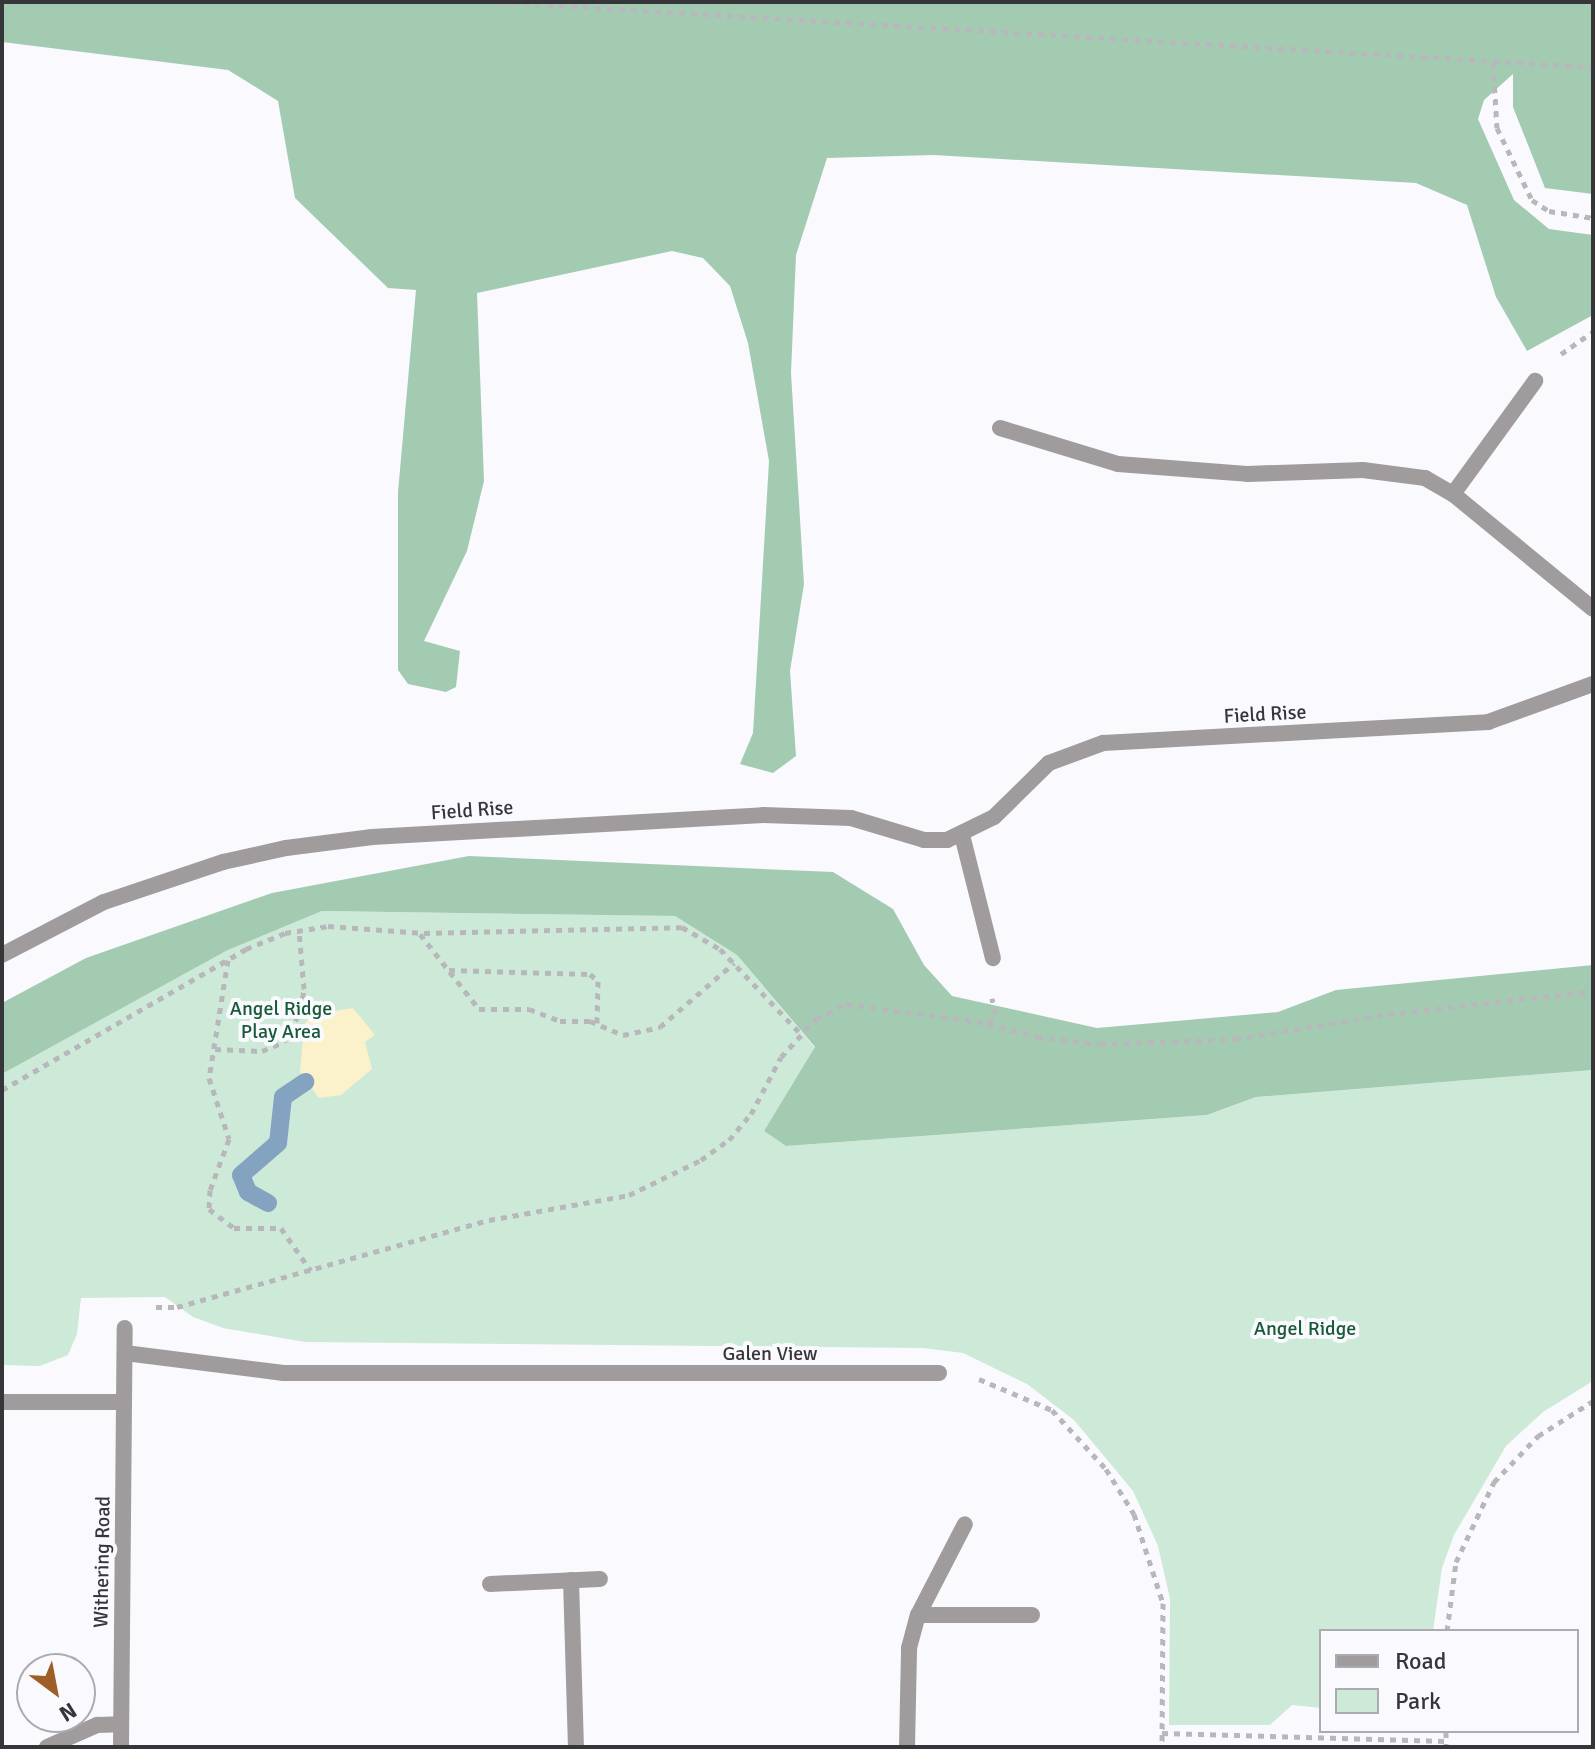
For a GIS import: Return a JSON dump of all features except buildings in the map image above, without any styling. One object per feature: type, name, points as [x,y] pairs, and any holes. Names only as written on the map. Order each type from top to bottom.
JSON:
[{"type":"street","points":[[1453,494],[1535,381]]},
{"type":"street","points":[[1000,428],[1118,464],[1247,474],[1363,470],[1425,478],[1453,494],[1593,609]]},
{"type":"street","name":"Field Rise","points":[[2,955],[104,902],[164,880],[286,848],[357,839],[763,815],[851,818],[933,841],[962,835],[994,817],[1049,763],[1103,743],[1488,722],[1513,717],[1593,684]]},
{"type":"street","points":[[962,835],[993,958]]},
{"type":"street","name":"Withering Road","points":[[121,1747],[125,1328]]},
{"type":"street","name":"Galen View","points":[[125,1353],[284,1373],[939,1373]]},
{"type":"street","points":[[2,1402],[124,1402]]},
{"type":"street","points":[[907,1747],[909,1648],[918,1615],[965,1524]]},
{"type":"street","points":[[490,1584],[600,1579]]},
{"type":"street","points":[[571,1580],[576,1747]]},
{"type":"street","points":[[918,1615],[1032,1615]]},
{"type":"street","points":[[47,1747],[97,1725],[120,1724]]},
{"type":"path","points":[[499,2],[1593,67]]},
{"type":"path","points":[[1493,63],[1497,128],[1532,200],[1549,211],[1593,218]]},
{"type":"path","points":[[2,1090],[228,959],[299,929],[357,924],[419,933],[671,925],[704,936],[799,1032]]},
{"type":"path","points":[[215,1049],[262,1051],[284,1042],[301,1010],[304,989],[299,929]]},
{"type":"path","points":[[419,933],[479,1009],[529,1009],[560,1021],[597,1023],[623,1035],[653,1031],[734,963]]},
{"type":"path","points":[[228,959],[210,1087],[229,1139],[210,1190],[209,1209],[234,1228],[281,1228],[311,1271]]},
{"type":"path","points":[[449,970],[581,972],[598,981],[597,1023]]},
{"type":"path","points":[[177,1307],[489,1220],[617,1198],[701,1160],[729,1140],[751,1114],[799,1032],[846,1004],[988,1023],[1037,1037],[1100,1044],[1235,1039],[1388,1014],[1593,991]]},
{"type":"path","points":[[988,1023],[995,1014]]},
{"type":"path","points":[[939,1373],[993,1382],[1052,1410],[1120,1491],[1145,1537],[1163,1603],[1162,1747]]},
{"type":"path","points":[[1447,1629],[1456,1562],[1494,1482],[1538,1436],[1593,1401]]},
{"type":"path","points":[[1162,1733],[1446,1744]]},
{"type":"green space","points":[[2,2],[1593,2],[1593,194],[1545,188],[1513,107],[1513,74],[1484,100],[1478,119],[1514,200],[1549,229],[1593,235],[1593,315],[1527,351],[1496,297],[1467,205],[1416,183],[934,155],[827,158],[796,255],[791,373],[804,584],[790,671],[796,756],[773,773],[740,764],[753,733],[769,461],[748,343],[730,286],[703,258],[672,251],[477,293],[484,481],[467,551],[424,641],[460,651],[456,687],[446,692],[408,684],[398,670],[398,492],[416,290],[388,288],[295,198],[278,101],[228,70],[2,42]]},
{"type":"green space","points":[[469,856],[833,872],[893,909],[924,965],[952,996],[1097,1028],[1278,1012],[1336,990],[1593,965],[1593,1070],[1256,1097],[1207,1115],[786,1146],[764,1131],[815,1047],[737,955],[675,916],[322,911],[228,950],[2,1074],[2,1003],[86,958],[272,893]]},
{"type":"green space","name":"Angel Ridge","points":[[322,911],[675,916],[737,955],[815,1048],[764,1131],[786,1146],[1207,1115],[1256,1097],[1593,1070],[1593,1381],[1543,1412],[1506,1446],[1454,1535],[1442,1568],[1433,1629],[1319,1629],[1319,1708],[1292,1705],[1270,1725],[1169,1725],[1170,1599],[1158,1546],[1133,1491],[1074,1420],[1027,1384],[963,1353],[923,1348],[305,1342],[223,1328],[193,1317],[165,1297],[81,1298],[77,1334],[68,1355],[40,1366],[2,1365],[2,1074],[228,950]]},
{"type":"sand","points":[[353,1008],[375,1035],[365,1042],[372,1069],[341,1095],[319,1098],[300,1072],[304,1025],[311,1015]]},
{"type":"waterway","points":[[268,1203],[248,1192],[241,1175],[278,1143],[283,1097],[305,1082]]},
{"type":"park label","name":"Angel Ridge Play Area","points":[[281,1020]]}]
